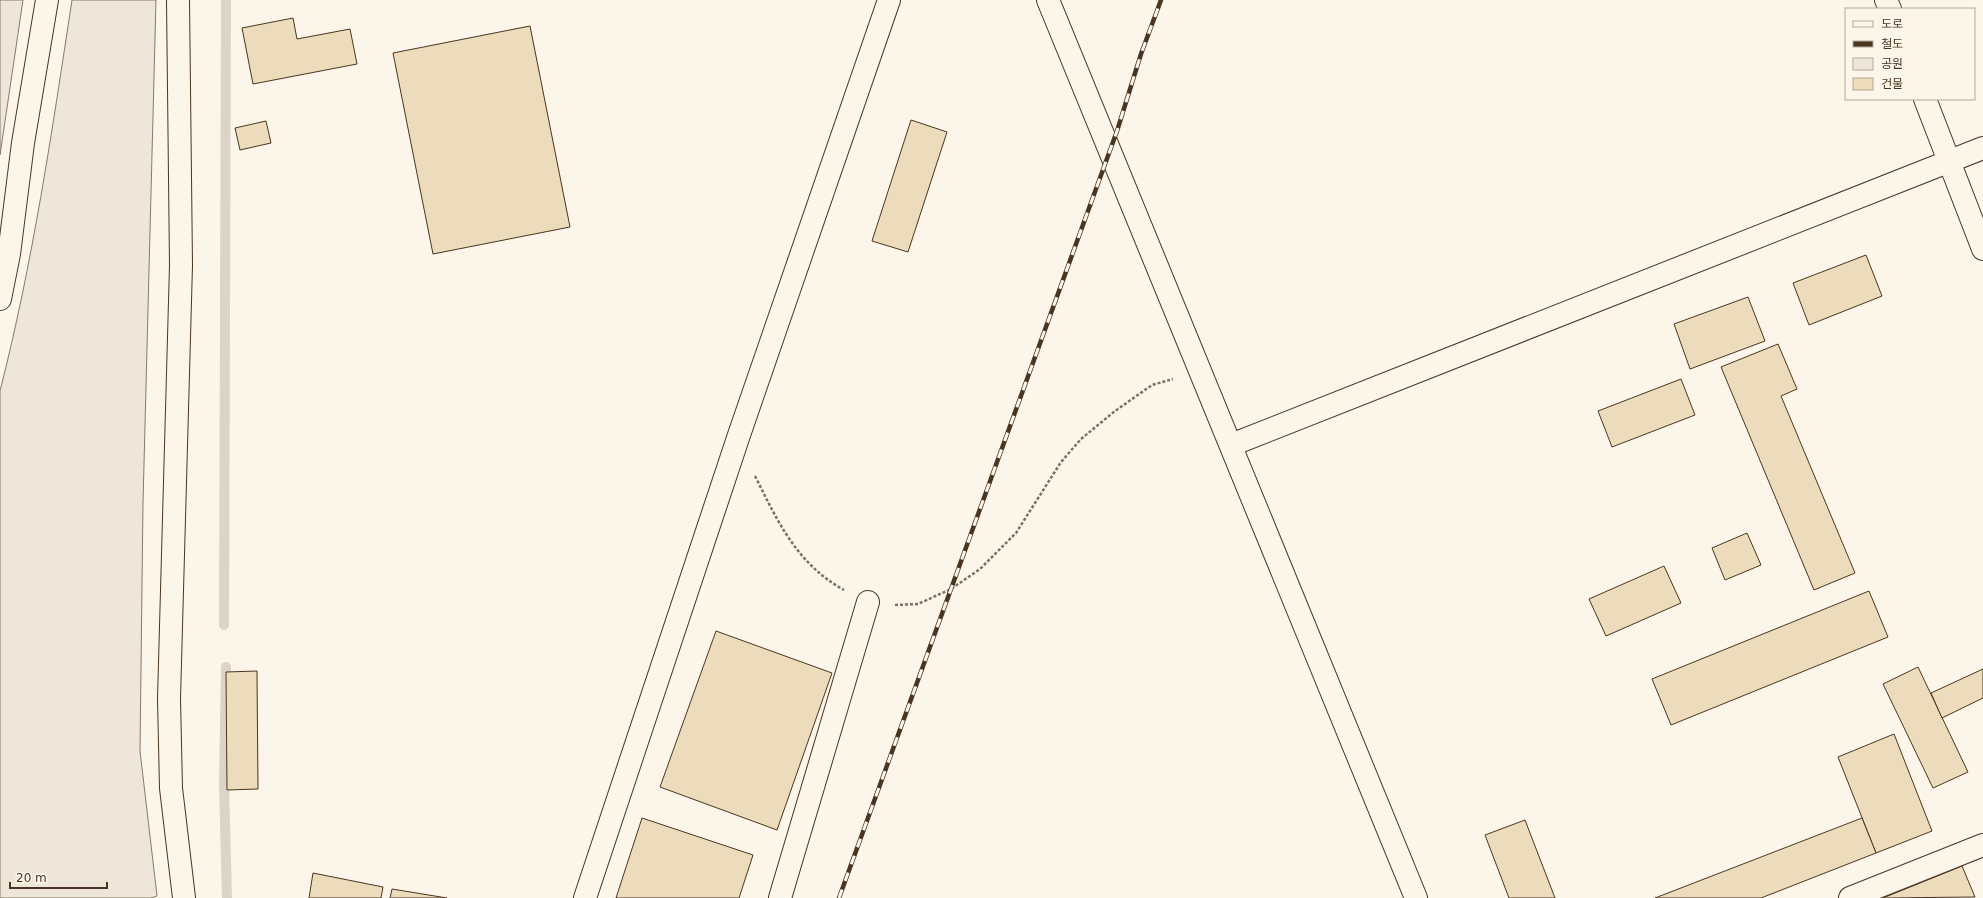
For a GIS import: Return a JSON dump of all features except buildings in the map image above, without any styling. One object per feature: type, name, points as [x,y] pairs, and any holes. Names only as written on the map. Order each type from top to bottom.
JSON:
[{"type":"street","points":[[0,299],[48,0]]},
{"type":"street","points":[[178,0],[181,265],[169,699],[171,788],[180,878],[184,898]]},
{"type":"street","points":[[585,898],[739,435],[889,0]]},
{"type":"street","points":[[1048,0],[1416,898]]},
{"type":"street","points":[[1925,100],[1983,249]]},
{"type":"street","points":[[1231,445],[1983,148]]},
{"type":"street","points":[[780,898],[868,602]]},
{"type":"street","points":[[1850,898],[1983,844]]},
{"type":"path","points":[[755,475],[779,523],[795,549],[814,570],[841,588],[868,602],[892,606],[918,604],[951,589],[980,569],[1016,533],[1061,462],[1081,439],[1115,411],[1152,385],[1200,371]]},
{"type":"green space","points":[[0,0],[23,0],[0,155]]},
{"type":"green space","points":[[72,0],[156,0],[143,503],[140,751],[157,896],[151,898],[0,898],[0,391],[12,343],[32,245]]},
{"type":"waterway","points":[[224,625],[226,0]]},
{"type":"waterway","points":[[226,667],[224,785],[227,898]]},
{"type":"railway","points":[[839,898],[1117,131],[1141,54],[1161,0]]}]
